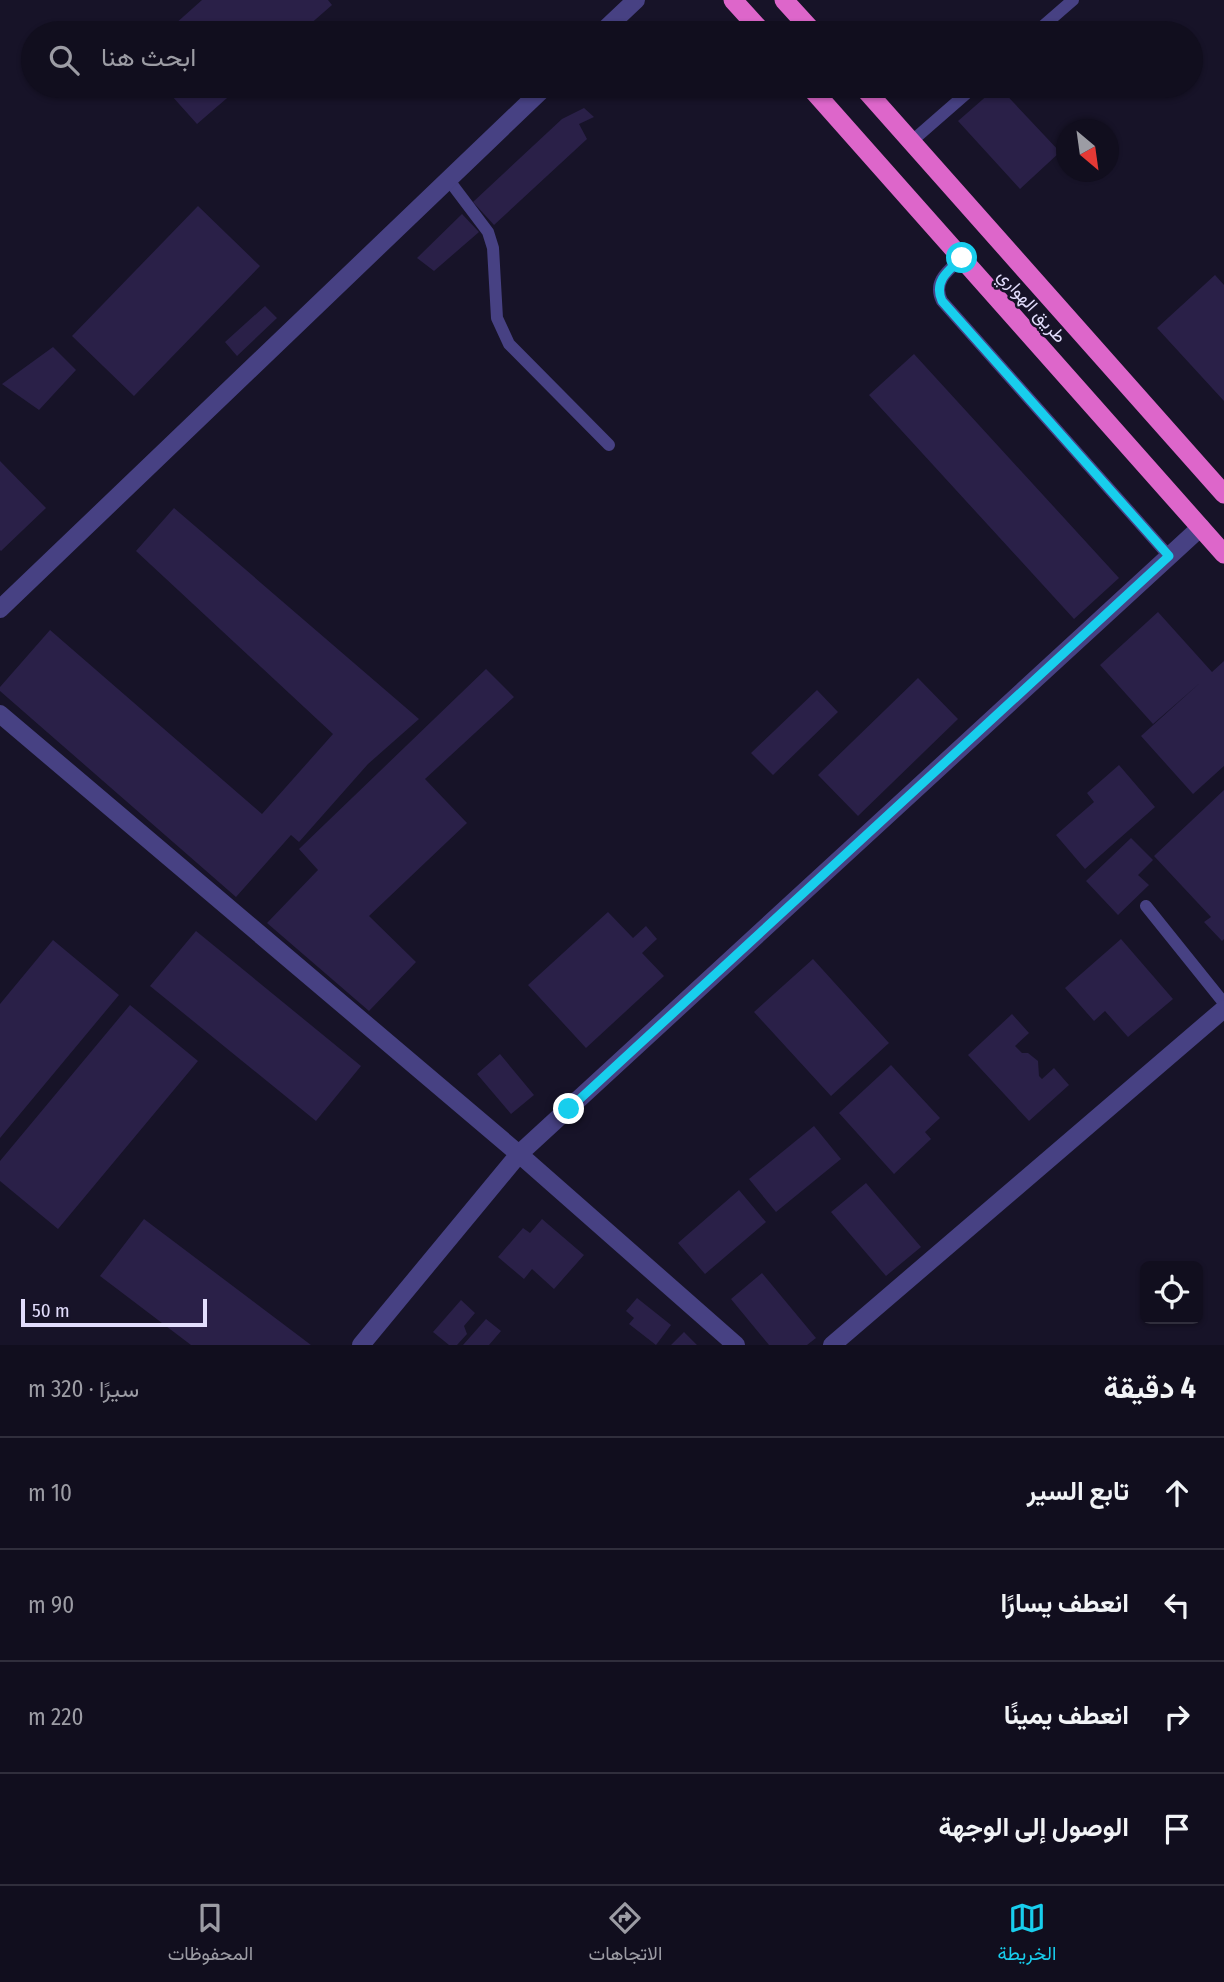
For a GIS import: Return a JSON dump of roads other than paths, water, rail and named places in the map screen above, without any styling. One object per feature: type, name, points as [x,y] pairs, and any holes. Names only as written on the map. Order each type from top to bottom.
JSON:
[{"type":"highway","points":[[733,0],[751,21]]},
{"type":"highway","points":[[784,0],[803,21]]},
{"type":"highway","name":"طريق الهواري","points":[[820,98],[1224,554]]},
{"type":"highway","name":"طريق الهواري","points":[[873,98],[1224,494]]},
{"type":"street","points":[[614,21],[636,0]]},
{"type":"street","points":[[0,609],[533,98]]},
{"type":"street","points":[[361,1345],[519,1154],[1201,527]]},
{"type":"street","points":[[0,714],[519,1154],[736,1345]]},
{"type":"street","points":[[832,1345],[1224,1009]]},
{"type":"lane","points":[[1049,21],[1073,0]]},
{"type":"lane","points":[[912,141],[961,98]]},
{"type":"lane","points":[[448,179],[488,232],[493,248],[496,318],[509,344],[609,445]]},
{"type":"lane","points":[[962,258],[940,281],[938,288],[942,301],[1169,556]]},
{"type":"lane","points":[[1146,906],[1224,1003]]}]
